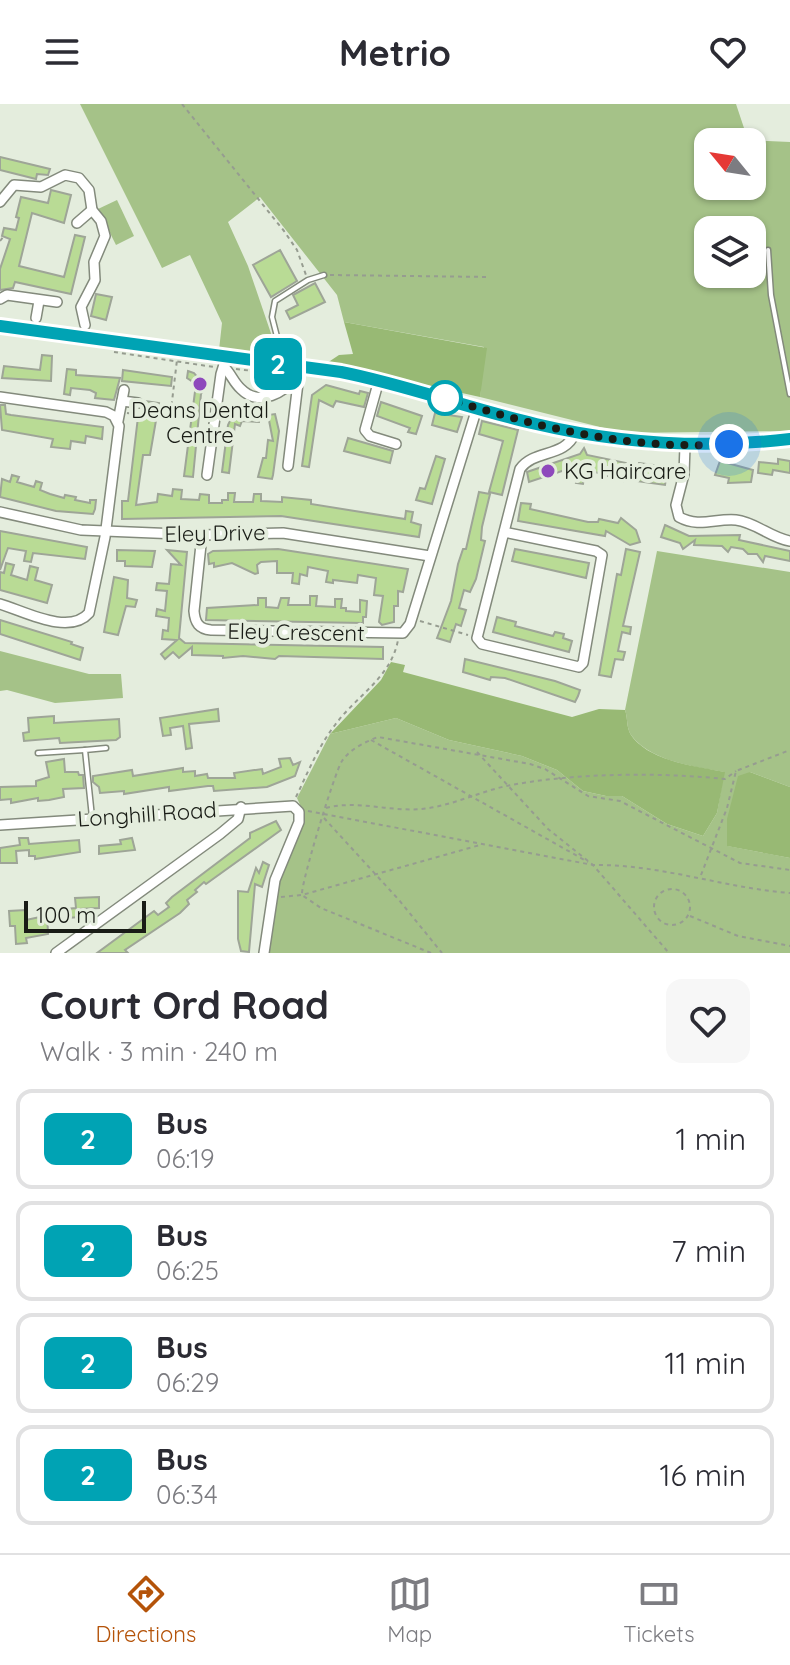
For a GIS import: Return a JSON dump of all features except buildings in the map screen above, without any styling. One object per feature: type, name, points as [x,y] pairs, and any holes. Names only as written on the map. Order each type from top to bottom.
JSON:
[{"type":"main road","points":[[0,326],[225,363],[282,365],[299,371],[379,380],[575,433],[685,446],[790,439]]},
{"type":"street","points":[[0,202],[14,185],[41,187],[69,175],[79,178],[87,186],[92,210],[101,221],[105,236],[94,262],[95,280],[81,307],[85,325]]},
{"type":"street","points":[[77,223],[92,210]]},
{"type":"street","points":[[0,299],[7,295],[57,302]]},
{"type":"street","points":[[36,318],[39,301]]},
{"type":"street","points":[[225,363],[241,390],[259,397],[279,393],[299,371]]},
{"type":"street","points":[[207,475],[225,363]]},
{"type":"street","points":[[288,466],[299,371]]},
{"type":"street","points":[[379,380],[365,430],[370,436],[396,444]]},
{"type":"street","points":[[0,604],[68,624],[83,620],[93,603],[124,390]]},
{"type":"street","points":[[0,397],[106,412],[120,411],[138,403]]},
{"type":"street","points":[[398,634],[406,631],[411,619],[477,408]]},
{"type":"street","points":[[575,433],[565,447],[525,462],[520,469],[475,642],[571,667],[580,666]]},
{"type":"street","points":[[685,446],[684,474],[676,505],[679,517],[701,523],[738,515],[768,535],[790,541]]},
{"type":"street","name":"Eley Drive","points":[[0,512],[57,526],[105,532],[202,535],[283,533],[430,556]]},
{"type":"street","points":[[504,532],[605,552],[580,666]]},
{"type":"street","name":"Eley Crescent","points":[[202,535],[194,611],[195,620],[202,629],[398,634]]},
{"type":"street","points":[[580,666],[588,675]]},
{"type":"street","points":[[56,953],[220,834],[238,819],[241,807]]},
{"type":"street","name":"Longhill Road","points":[[0,825],[241,807],[295,807]]},
{"type":"street","points":[[264,953],[277,869],[297,829],[295,807]]},
{"type":"street","points":[[220,834],[225,822],[223,809]]},
{"type":"lane","points":[[768,250],[771,295],[790,394]]},
{"type":"lane","points":[[282,365],[283,356],[272,317],[275,301],[308,280],[324,275]]},
{"type":"lane","points":[[38,753],[106,748]]},
{"type":"lane","points":[[85,750],[92,817]]},
{"type":"path","points":[[182,104],[284,231],[297,250],[308,280]]},
{"type":"path","points":[[0,241],[4,236]]},
{"type":"path","points":[[324,275],[489,277]]},
{"type":"path","points":[[114,352],[225,363]]},
{"type":"path","points":[[120,411],[170,418],[177,356]]},
{"type":"path","points":[[411,619],[475,642]]},
{"type":"path","points":[[398,634],[398,643],[389,664],[335,724],[313,760],[295,807],[322,816],[593,865],[700,876],[757,891],[790,893]]},
{"type":"path","points":[[431,953],[321,908],[302,895],[301,885],[341,762],[378,737],[477,752],[530,764],[564,780],[588,796],[620,801],[740,863],[790,870]]},
{"type":"path","points":[[371,740],[593,865]]},
{"type":"path","points":[[325,809],[348,806],[413,810],[432,808],[507,786],[564,780],[725,779],[736,771],[790,750]]},
{"type":"path","points":[[477,752],[548,829],[593,865],[669,953]]},
{"type":"path","points":[[700,876],[727,808],[736,771]]},
{"type":"path","points":[[322,816],[442,953]]},
{"type":"path","points":[[272,897],[302,895],[483,844]]},
{"type":"path","points":[[669,890],[681,892],[690,905],[689,916],[674,924],[657,920],[656,900],[669,890]]},
{"type":"path","points":[[689,916],[738,936],[790,946]]},
{"type":"green space","points":[[80,104],[736,104],[744,128],[694,128],[694,200],[766,200],[766,141],[790,142],[790,431],[624,433],[480,397],[484,347],[344,322],[337,295],[260,197],[228,222],[248,266],[278,354],[219,350],[222,323],[190,255],[162,268]]},
{"type":"green space","points":[[117,200],[134,236],[116,245],[98,209]]},
{"type":"green space","points":[[344,322],[487,348],[480,397],[327,363],[339,355],[353,354]]},
{"type":"green space","points":[[657,551],[790,572],[790,787],[750,772],[728,846],[790,858],[790,953],[268,953],[280,873],[305,816],[297,798],[330,734],[396,718],[449,740],[522,756],[557,770],[583,791],[622,796],[667,824],[703,836],[717,813],[724,772],[661,757],[639,744],[628,729],[625,710]]},
{"type":"green space","points":[[0,651],[89,674],[121,674],[123,698],[55,703],[7,690],[0,691]]},
{"type":"green space","points":[[391,662],[405,665],[403,672],[572,717],[599,709],[625,710],[631,735],[650,751],[688,765],[725,772],[717,813],[703,836],[667,824],[622,796],[583,791],[557,770],[522,756],[449,740],[396,718],[330,734],[381,680]]},
{"type":"green space","points":[[750,772],[790,787],[790,858],[727,846],[727,819],[738,776]]},
{"type":"bus line","name":"2","points":[[0,326],[341,372],[388,381],[532,423],[631,442],[685,446],[790,439]]},
{"type":"place","name":"Deans Dental Centre","points":[[200,384]]},
{"type":"place","name":"KG Haircare","points":[[548,471]]},
{"type":"route","points":[[445,398],[575,433],[685,446],[729,444]]}]
